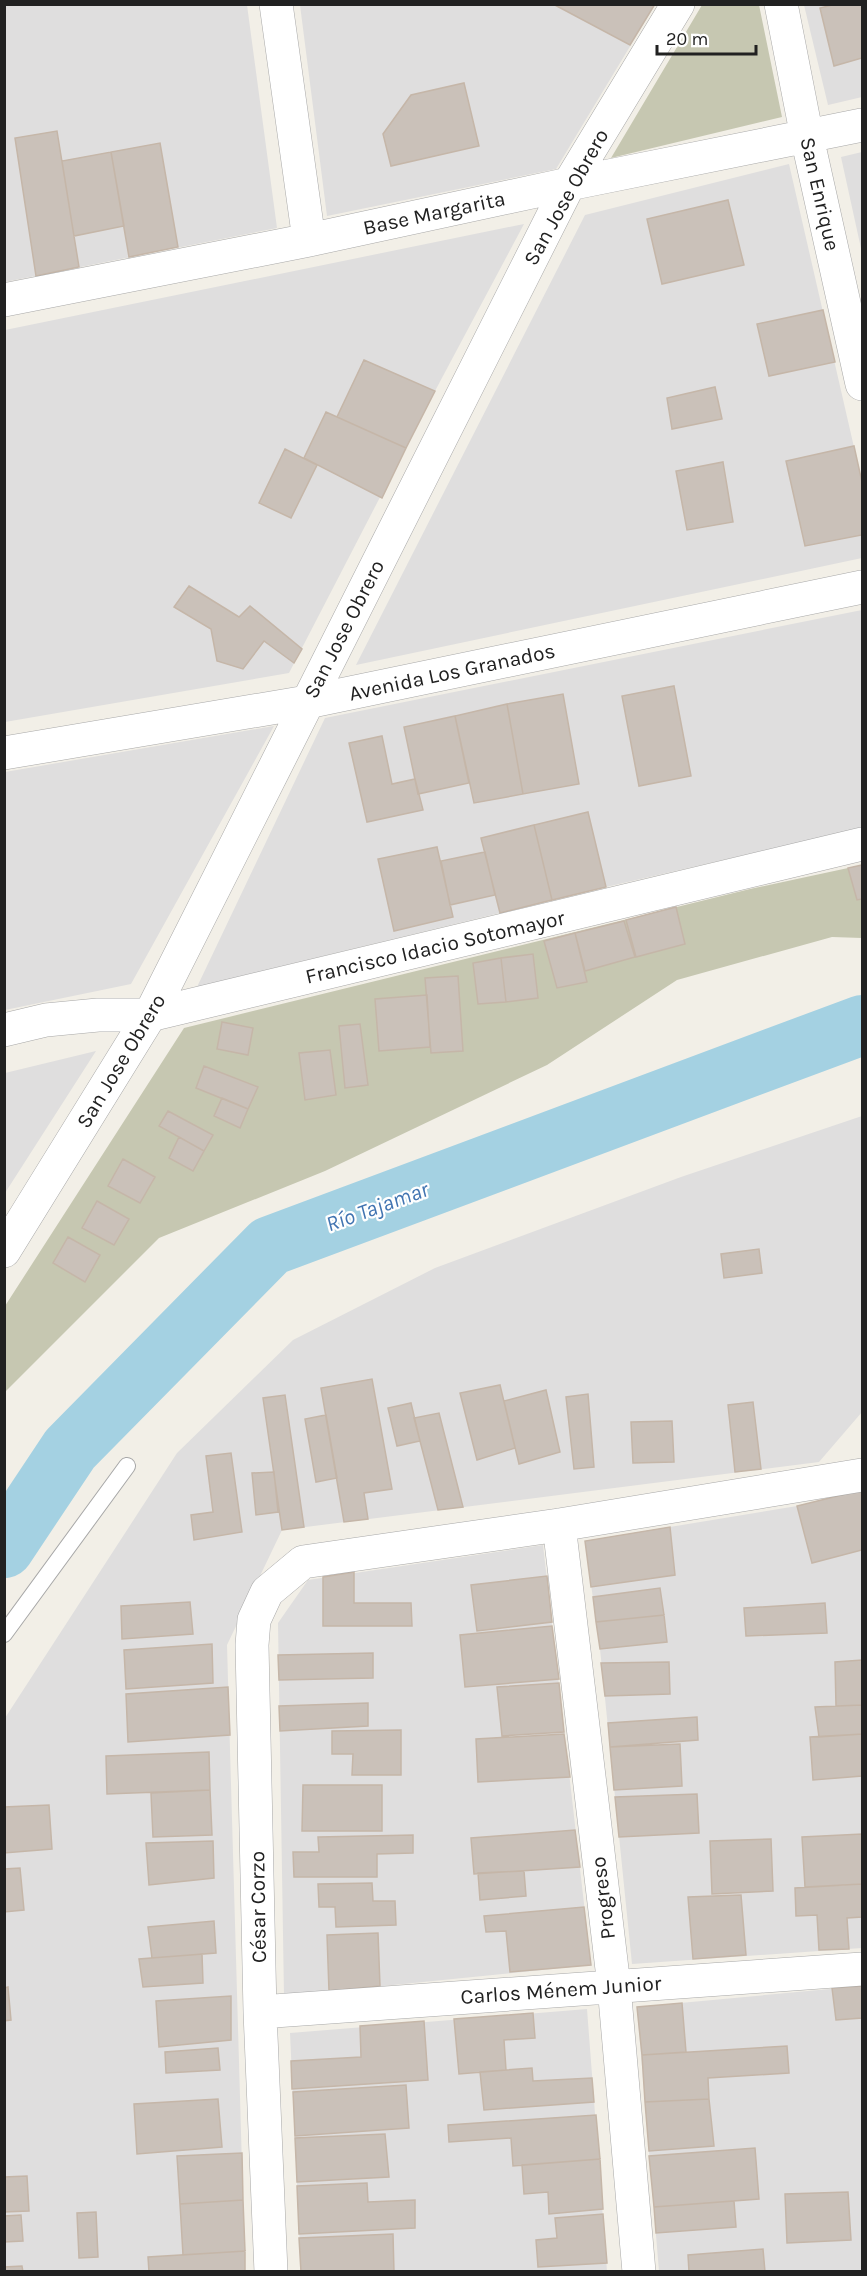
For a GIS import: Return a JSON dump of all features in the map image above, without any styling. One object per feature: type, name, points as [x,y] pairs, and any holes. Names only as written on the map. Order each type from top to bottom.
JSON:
[{"type":"street","points":[[276,4],[309,240]]},
{"type":"street","name":"San Jose Obrero","points":[[4,1251],[150,1015],[569,184],[678,4]]},
{"type":"street","name":"San Enrique","points":[[781,4],[807,137],[862,384]]},
{"type":"street","name":"Base Margarita","points":[[4,300],[309,240],[569,184],[862,125]]},
{"type":"street","name":"Avenida Los Granados","points":[[4,753],[307,702],[862,587]]},
{"type":"street","name":"Francisco Idacio Sotomayor","points":[[4,1030],[46,1020],[150,1015],[862,844]]},
{"type":"street","points":[[559,1525],[862,1475]]},
{"type":"street","name":"César Corzo","points":[[270,2271],[260,2012],[252,1637],[254,1620],[267,1592],[303,1562],[559,1525]]},
{"type":"street","name":"Progreso","points":[[559,1525],[614,1986],[639,2271]]},
{"type":"street","name":"Carlos Ménem Junior","points":[[260,2012],[862,1969]]},
{"type":"lane","points":[[4,1634],[127,1466]]},
{"type":"shaded area","points":[[5,5],[247,5],[277,228],[5,282]]},
{"type":"shaded area","points":[[300,5],[655,5],[556,169],[327,216]]},
{"type":"shaded area","points":[[702,5],[759,5],[782,117],[611,158]]},
{"type":"shaded area","points":[[804,5],[862,5],[862,97],[828,105]]},
{"type":"shaded area","points":[[862,152],[862,253],[841,157]]},
{"type":"shaded area","points":[[789,164],[862,482],[862,558],[356,665],[585,215]]},
{"type":"shaded area","points":[[524,224],[289,673],[5,722],[5,330]]},
{"type":"shaded area","points":[[862,610],[862,828],[606,887],[197,987],[325,718]]},
{"type":"shaded area","points":[[274,726],[131,984],[5,1010],[5,772]]},
{"type":"shaded area","points":[[862,865],[862,938],[832,937],[677,980],[547,1065],[325,1171],[159,1238],[5,1392],[5,1306],[184,1028],[750,889]]},
{"type":"shaded area","points":[[96,1051],[5,1193],[5,1073]]},
{"type":"shaded area","points":[[862,1116],[862,1412],[819,1462],[282,1530],[227,1645],[245,2271],[5,2272],[5,1718],[177,1453],[293,1340],[435,1268],[681,1177]]},
{"type":"shaded area","points":[[862,1490],[862,1948],[632,1964],[600,1649],[585,1541],[797,1506]]},
{"type":"shaded area","points":[[543,1545],[591,1965],[284,1996],[278,1623],[308,1580]]},
{"type":"shaded area","points":[[862,1986],[862,2271],[659,2271],[637,2007]]},
{"type":"shaded area","points":[[587,2009],[607,2271],[301,2271],[290,2033]]},
{"type":"building","points":[[553,4],[655,4],[630,45]]},
{"type":"building","points":[[836,4],[862,4],[862,58],[834,66],[820,8]]},
{"type":"building","points":[[464,83],[479,146],[391,166],[383,134],[411,95]]},
{"type":"building","points":[[57,131],[79,267],[36,276],[15,138]]},
{"type":"building","points":[[160,143],[178,247],[129,257],[111,152]]},
{"type":"building","points":[[111,152],[124,226],[74,236],[62,161]]},
{"type":"building","points":[[728,200],[744,265],[662,284],[647,219]]},
{"type":"building","points":[[823,310],[835,362],[769,376],[757,324]]},
{"type":"building","points":[[364,360],[435,391],[406,448],[337,417]]},
{"type":"building","points":[[715,387],[722,419],[672,429],[667,398]]},
{"type":"building","points":[[326,412],[406,448],[382,498],[304,458]]},
{"type":"building","points":[[854,446],[862,482],[862,535],[805,546],[786,461]]},
{"type":"building","points":[[285,449],[317,465],[291,518],[259,503]]},
{"type":"building","points":[[723,462],[733,522],[687,530],[676,471]]},
{"type":"building","points":[[189,586],[239,617],[250,606],[302,649],[294,663],[264,641],[243,669],[217,661],[211,629],[174,607]]},
{"type":"building","points":[[674,686],[691,776],[639,786],[622,696]]},
{"type":"building","points":[[563,694],[579,784],[523,794],[507,704]]},
{"type":"building","points":[[507,704],[523,794],[474,803],[455,716]]},
{"type":"building","points":[[455,716],[469,783],[418,794],[404,727]]},
{"type":"building","points":[[382,736],[392,784],[415,779],[423,810],[367,822],[349,743]]},
{"type":"building","points":[[588,812],[606,887],[552,900],[534,825]]},
{"type":"building","points":[[534,825],[552,900],[500,913],[481,838]]},
{"type":"building","points":[[437,847],[453,917],[394,931],[378,859]]},
{"type":"building","points":[[485,852],[495,895],[450,905],[441,861]]},
{"type":"building","points":[[862,865],[862,899],[857,900],[848,868]]},
{"type":"building","points":[[676,907],[685,944],[636,957],[626,920]]},
{"type":"building","points":[[624,921],[635,957],[585,971],[575,933]]},
{"type":"building","points":[[575,933],[587,982],[557,988],[544,941]]},
{"type":"building","points":[[533,954],[538,998],[506,1002],[501,958]]},
{"type":"building","points":[[501,958],[506,1002],[478,1004],[473,963]]},
{"type":"building","points":[[458,976],[463,1051],[431,1053],[425,978]]},
{"type":"building","points":[[427,995],[430,1047],[379,1051],[375,999]]},
{"type":"building","points":[[222,1022],[253,1028],[248,1055],[217,1049]]},
{"type":"building","points":[[360,1024],[368,1085],[345,1088],[339,1026]]},
{"type":"building","points":[[330,1050],[336,1095],[305,1100],[299,1053]]},
{"type":"building","points":[[204,1066],[258,1087],[248,1109],[196,1088]]},
{"type":"building","points":[[222,1098],[248,1109],[240,1128],[214,1116]]},
{"type":"building","points":[[168,1111],[213,1135],[204,1151],[159,1126]]},
{"type":"building","points":[[179,1137],[204,1151],[193,1171],[169,1158]]},
{"type":"building","points":[[123,1159],[155,1177],[140,1203],[108,1186]]},
{"type":"building","points":[[97,1201],[129,1219],[114,1245],[82,1228]]},
{"type":"building","points":[[68,1237],[100,1255],[85,1282],[53,1263]]},
{"type":"building","points":[[759,1249],[762,1273],[724,1278],[721,1254]]},
{"type":"building","points":[[372,1379],[392,1489],[364,1493],[368,1519],[344,1522],[321,1388]]},
{"type":"building","points":[[500,1385],[515,1448],[477,1460],[460,1393]]},
{"type":"building","points":[[546,1390],[560,1452],[519,1464],[504,1401]]},
{"type":"building","points":[[588,1394],[594,1467],[574,1469],[566,1397]]},
{"type":"building","points":[[285,1395],[304,1527],[282,1530],[263,1398]]},
{"type":"building","points":[[753,1402],[761,1469],[735,1472],[728,1405]]},
{"type":"building","points":[[411,1403],[420,1441],[397,1446],[388,1408]]},
{"type":"building","points":[[439,1413],[463,1507],[438,1510],[414,1418]]},
{"type":"building","points":[[326,1415],[337,1478],[316,1482],[305,1419]]},
{"type":"building","points":[[672,1421],[674,1462],[633,1463],[631,1422]]},
{"type":"building","points":[[231,1453],[242,1532],[194,1540],[191,1515],[213,1512],[206,1456]]},
{"type":"building","points":[[274,1472],[278,1512],[256,1515],[252,1473]]},
{"type":"building","points":[[862,1490],[862,1550],[812,1563],[797,1506]]},
{"type":"building","points":[[670,1527],[675,1575],[591,1587],[585,1541]]},
{"type":"building","points":[[354,1572],[354,1603],[411,1603],[412,1626],[323,1626],[323,1577]]},
{"type":"building","points":[[547,1576],[552,1622],[477,1631],[471,1585]]},
{"type":"building","points":[[660,1588],[664,1615],[596,1622],[593,1597]]},
{"type":"building","points":[[190,1602],[193,1634],[122,1639],[121,1606]]},
{"type":"building","points":[[825,1603],[827,1633],[746,1636],[744,1608]]},
{"type":"building","points":[[664,1615],[667,1642],[600,1649],[596,1622]]},
{"type":"building","points":[[552,1626],[559,1679],[465,1687],[460,1635]]},
{"type":"building","points":[[212,1644],[213,1683],[126,1689],[124,1650]]},
{"type":"building","points":[[373,1653],[373,1678],[279,1680],[278,1655]]},
{"type":"building","points":[[862,1660],[862,1705],[836,1706],[835,1662]]},
{"type":"building","points":[[669,1662],[670,1694],[605,1696],[601,1663]]},
{"type":"building","points":[[559,1683],[564,1732],[502,1736],[497,1687]]},
{"type":"building","points":[[228,1687],[230,1735],[128,1742],[126,1694]]},
{"type":"building","points":[[368,1703],[368,1726],[280,1731],[279,1706]]},
{"type":"building","points":[[862,1705],[862,1734],[819,1737],[815,1707]]},
{"type":"building","points":[[697,1717],[698,1740],[610,1747],[608,1723]]},
{"type":"building","points":[[401,1730],[401,1775],[352,1775],[353,1754],[332,1754],[332,1731]]},
{"type":"building","points":[[564,1734],[570,1777],[478,1782],[476,1739]]},
{"type":"building","points":[[862,1734],[862,1776],[813,1780],[810,1737]]},
{"type":"building","points":[[680,1744],[682,1786],[614,1790],[610,1747]]},
{"type":"building","points":[[209,1752],[210,1790],[107,1794],[106,1756]]},
{"type":"building","points":[[303,1785],[382,1785],[382,1831],[302,1831]]},
{"type":"building","points":[[210,1790],[212,1835],[153,1837],[151,1793]]},
{"type":"building","points":[[697,1794],[699,1833],[619,1837],[615,1797]]},
{"type":"building","points":[[49,1805],[52,1849],[4,1853],[4,1807]]},
{"type":"building","points":[[575,1830],[580,1867],[474,1874],[471,1838]]},
{"type":"building","points":[[862,1834],[862,1884],[805,1887],[802,1837]]},
{"type":"building","points":[[413,1835],[413,1853],[377,1854],[377,1877],[294,1877],[293,1852],[319,1852],[318,1837]]},
{"type":"building","points":[[771,1839],[773,1891],[712,1894],[710,1841]]},
{"type":"building","points":[[213,1841],[214,1878],[149,1885],[146,1843]]},
{"type":"building","points":[[20,1868],[24,1910],[4,1912],[4,1869]]},
{"type":"building","points":[[524,1871],[526,1896],[480,1900],[478,1873]]},
{"type":"building","points":[[372,1883],[373,1901],[395,1901],[396,1925],[336,1927],[335,1907],[319,1907],[318,1884]]},
{"type":"building","points":[[862,1884],[862,1917],[847,1918],[849,1949],[819,1950],[817,1915],[796,1916],[795,1888]]},
{"type":"building","points":[[741,1895],[746,1955],[693,1959],[688,1897]]},
{"type":"building","points":[[584,1907],[591,1965],[510,1972],[506,1931],[486,1932],[484,1916]]},
{"type":"building","points":[[214,1921],[216,1953],[152,1958],[148,1927]]},
{"type":"building","points":[[378,1933],[380,1986],[329,1991],[327,1935]]},
{"type":"building","points":[[202,1954],[203,1983],[143,1987],[139,1959]]},
{"type":"building","points":[[862,1986],[862,2018],[836,2020],[832,1988]]},
{"type":"building","points":[[8,1987],[11,2020],[4,2021],[4,1988]]},
{"type":"building","points":[[231,1996],[231,2040],[159,2047],[156,2001]]},
{"type":"building","points":[[682,2003],[686,2052],[642,2055],[637,2007]]},
{"type":"building","points":[[533,2013],[535,2038],[504,2040],[506,2070],[459,2074],[454,2019]]},
{"type":"building","points":[[424,2021],[428,2080],[292,2089],[291,2061],[361,2057],[360,2026]]},
{"type":"building","points":[[787,2046],[789,2073],[708,2078],[709,2099],[645,2102],[642,2055]]},
{"type":"building","points":[[218,2048],[220,2070],[166,2073],[165,2052]]},
{"type":"building","points":[[532,2068],[533,2081],[592,2078],[594,2102],[484,2110],[480,2072]]},
{"type":"building","points":[[406,2085],[409,2128],[295,2136],[293,2092]]},
{"type":"building","points":[[218,2099],[222,2147],[137,2154],[134,2104]]},
{"type":"building","points":[[709,2099],[714,2146],[649,2151],[645,2102]]},
{"type":"building","points":[[596,2115],[600,2159],[513,2166],[511,2138],[449,2142],[448,2125]]},
{"type":"building","points":[[385,2134],[389,2177],[297,2182],[295,2138]]},
{"type":"building","points":[[755,2148],[759,2199],[654,2207],[649,2156]]},
{"type":"building","points":[[242,2153],[243,2200],[180,2204],[177,2156]]},
{"type":"building","points":[[600,2159],[603,2209],[549,2214],[548,2192],[524,2194],[522,2165]]},
{"type":"building","points":[[27,2176],[29,2211],[4,2212],[4,2177]]},
{"type":"building","points":[[367,2183],[368,2202],[415,2200],[415,2228],[299,2234],[297,2186]]},
{"type":"building","points":[[848,2192],[851,2240],[787,2243],[785,2194]]},
{"type":"building","points":[[243,2200],[245,2251],[183,2255],[180,2204]]},
{"type":"building","points":[[734,2201],[736,2227],[656,2233],[654,2207]]},
{"type":"building","points":[[96,2212],[98,2257],[79,2258],[77,2213]]},
{"type":"building","points":[[603,2214],[607,2263],[538,2267],[536,2240],[557,2238],[555,2218]]},
{"type":"building","points":[[21,2215],[23,2241],[4,2242],[4,2216]]},
{"type":"building","points":[[393,2234],[394,2272],[301,2272],[299,2238]]},
{"type":"building","points":[[763,2249],[765,2272],[689,2272],[688,2255]]},
{"type":"building","points":[[245,2251],[245,2272],[149,2272],[148,2257]]},
{"type":"building","points":[[22,2266],[23,2272],[4,2272],[4,2267]]},
{"type":"waterway","name":"Río Tajamar","points":[[4,1548],[70,1449],[270,1246],[862,1025]]}]
